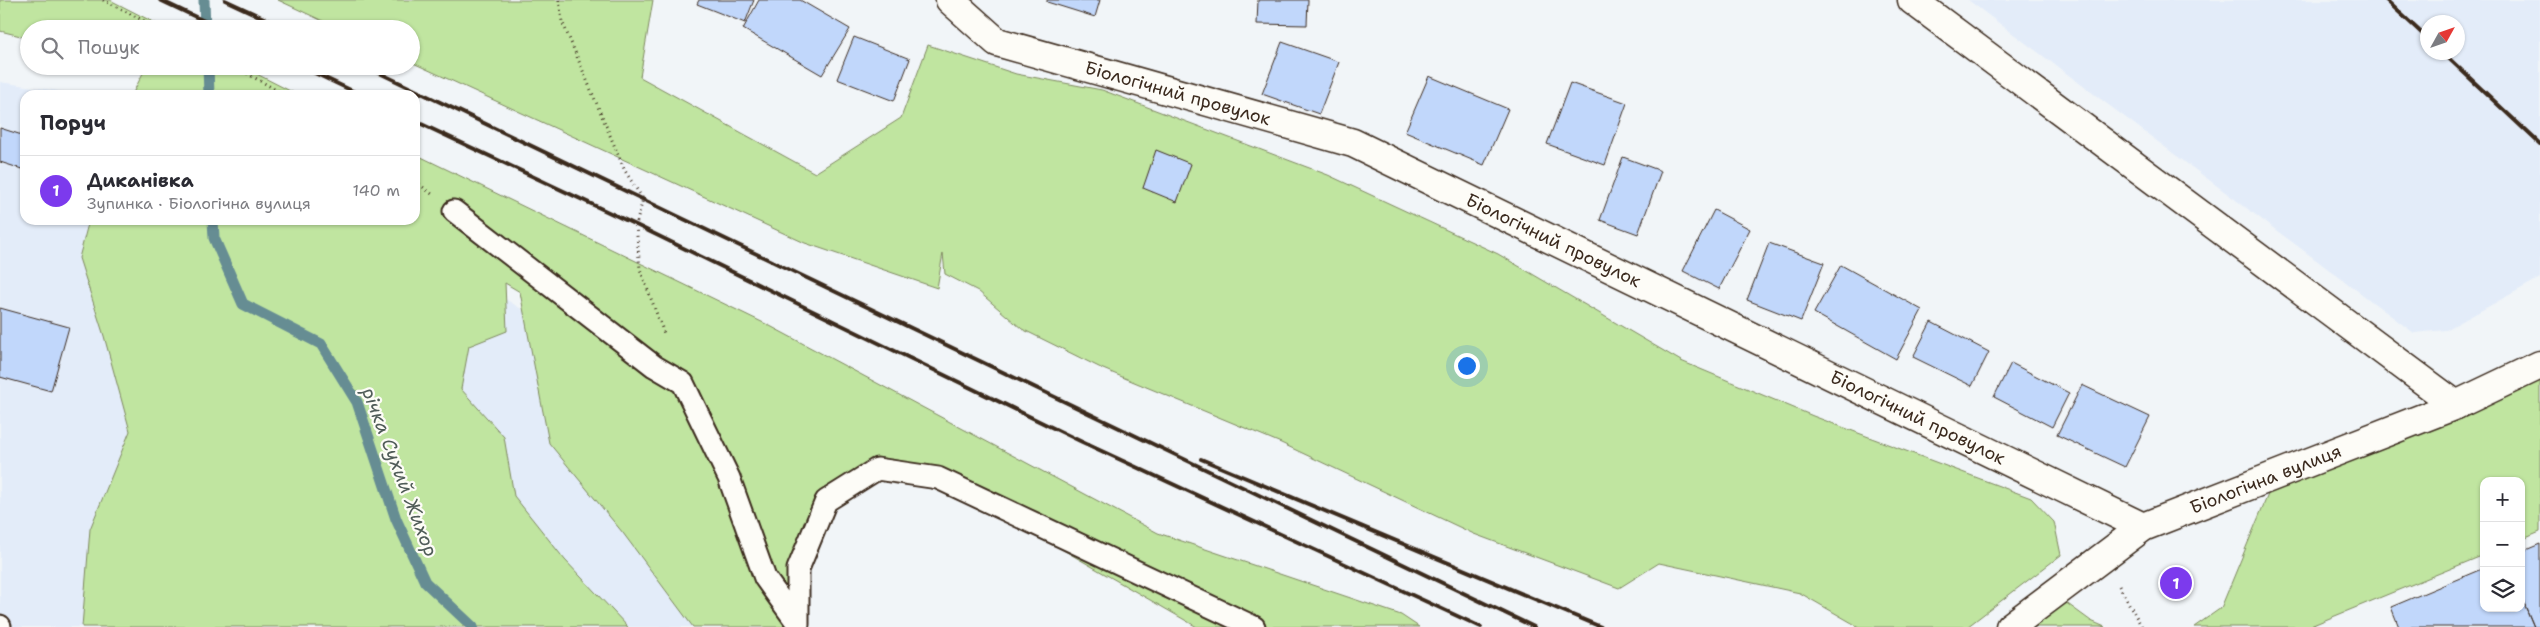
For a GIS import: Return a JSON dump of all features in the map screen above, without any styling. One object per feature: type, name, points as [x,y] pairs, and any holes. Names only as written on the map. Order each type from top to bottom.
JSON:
[{"type":"street","name":"Біологічний провулок","points":[[950,0],[997,42],[1353,143],[2143,527]]},
{"type":"street","points":[[1912,0],[2456,405]]},
{"type":"street","name":"Біологічна вулиця","points":[[2010,627],[2143,527],[2456,405],[2540,365]]},
{"type":"lane","points":[[454,211],[654,366],[683,383],[730,478],[765,578],[798,624],[798,569],[826,500],[877,469],[938,478],[1254,627]]},
{"type":"path","points":[[103,0],[142,20]]},
{"type":"path","points":[[560,0],[562,21],[625,171],[643,199],[636,225],[640,269],[683,383]]},
{"type":"path","points":[[250,75],[276,90]]},
{"type":"path","points":[[2103,557],[2142,627]]},
{"type":"shaded area","points":[[1968,0],[2540,0],[2540,278],[2446,330],[2414,333]]},
{"type":"shaded area","points":[[0,82],[52,90],[20,90],[20,225],[386,225],[678,406],[766,627],[0,627]]},
{"type":"green space","points":[[0,0],[110,0],[149,20],[20,20],[20,36],[0,31]]},
{"type":"green space","points":[[278,0],[653,0],[640,77],[815,173],[901,118],[928,45],[1016,74],[1102,90],[1328,175],[1498,254],[1681,361],[1813,416],[2031,498],[2054,522],[2061,555],[1967,627],[1859,627],[1800,593],[1659,563],[1619,588],[1474,534],[1281,443],[1103,369],[1022,329],[978,291],[945,274],[943,253],[937,288],[805,243],[420,66],[420,20],[321,20]]},
{"type":"green space","points":[[142,75],[259,75],[288,90],[134,90]]},
{"type":"green space","points":[[420,156],[770,326],[1158,533],[1401,615],[1419,627],[1197,627],[938,478],[877,469],[826,501],[794,627],[693,627],[623,533],[549,443],[520,292],[505,283],[507,331],[469,346],[461,389],[504,437],[514,496],[565,560],[628,627],[82,627],[90,529],[130,431],[104,336],[79,258],[88,225],[420,225]]},
{"type":"green space","points":[[2540,361],[2540,532],[2525,538],[2525,477],[2480,477],[2480,557],[2308,627],[2194,627],[2221,608],[2276,475]]},
{"type":"green space","points":[[2065,602],[2091,621],[2105,627],[2029,627]]},
{"type":"building","points":[[699,0],[754,0],[745,23],[697,4]]},
{"type":"building","points":[[759,0],[800,0],[850,29],[822,75],[743,29]]},
{"type":"building","points":[[1047,0],[1100,0],[1095,17],[1047,2]]},
{"type":"building","points":[[1258,0],[1308,0],[1307,25],[1257,24]]},
{"type":"building","points":[[854,37],[910,59],[894,101],[837,79]]},
{"type":"building","points":[[1282,42],[1339,62],[1319,114],[1262,94]]},
{"type":"building","points":[[1429,76],[1508,109],[1484,165],[1405,132]]},
{"type":"building","points":[[1570,83],[1627,103],[1605,165],[1547,144]]},
{"type":"building","points":[[0,128],[20,134],[20,168],[0,162]]},
{"type":"building","points":[[1156,150],[1191,164],[1177,202],[1143,188]]},
{"type":"building","points":[[1623,157],[1661,171],[1638,234],[1600,220]]},
{"type":"building","points":[[1714,210],[1750,229],[1719,289],[1683,271]]},
{"type":"building","points":[[1769,243],[1824,263],[1801,321],[1747,300]]},
{"type":"building","points":[[1841,265],[1922,310],[1896,359],[1814,313]]},
{"type":"building","points":[[0,308],[69,327],[51,391],[0,377]]},
{"type":"building","points":[[1931,322],[1989,352],[1972,386],[1913,357]]},
{"type":"building","points":[[2011,363],[2069,393],[2052,427],[1994,397]]},
{"type":"building","points":[[2082,385],[2150,417],[2125,467],[2057,435]]},
{"type":"building","points":[[2540,544],[2540,627],[2534,627],[2525,606],[2525,550]]},
{"type":"building","points":[[2480,570],[2480,612],[2525,612],[2525,606],[2534,627],[2399,627],[2391,607]]},
{"type":"waterway","name":"річка Сухий Жихор","points":[[204,0],[205,20]]},
{"type":"waterway","name":"річка Сухий Жихор","points":[[208,75],[209,90]]},
{"type":"waterway","name":"річка Сухий Жихор","points":[[213,225],[214,238],[243,304],[321,344],[357,402],[396,519],[425,582],[473,627]]},
{"type":"railway","points":[[160,0],[202,20]]},
{"type":"railway","points":[[225,0],[268,20]]},
{"type":"railway","points":[[2386,0],[2420,32]]},
{"type":"railway","points":[[2451,60],[2540,144]]},
{"type":"railway","points":[[319,75],[350,90]]},
{"type":"railway","points":[[384,75],[415,90]]},
{"type":"railway","points":[[420,92],[1534,627]]},
{"type":"railway","points":[[420,123],[636,225],[1080,441],[1481,627]]},
{"type":"railway","points":[[1201,459],[1601,627]]},
{"type":"place","name":"Диканівка","points":[[2176,583]]}]
